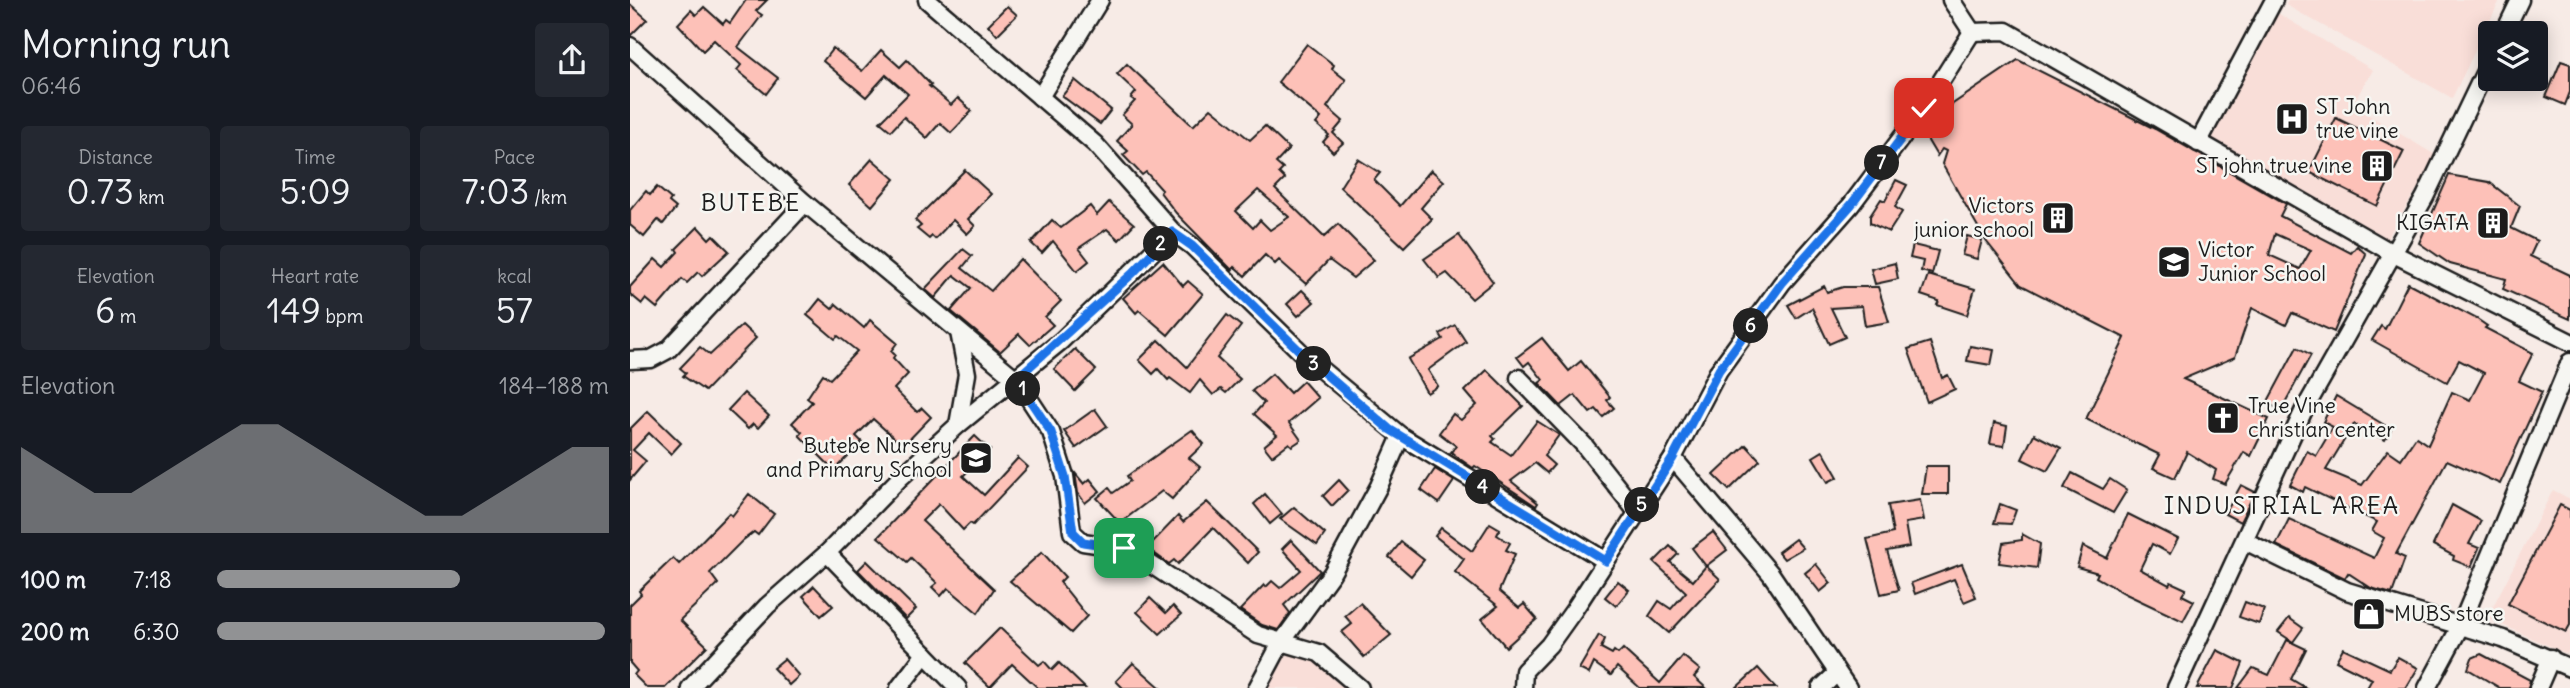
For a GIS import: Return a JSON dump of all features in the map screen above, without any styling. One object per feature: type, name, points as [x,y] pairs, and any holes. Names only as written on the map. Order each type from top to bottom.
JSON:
[{"type":"street","points":[[927,0],[1095,144],[1172,232],[1192,246],[1307,358],[1401,436],[1606,561]]},
{"type":"street","points":[[1040,97],[1100,0]]},
{"type":"street","points":[[1951,0],[1972,32]]},
{"type":"street","points":[[2198,143],[2274,0]]},
{"type":"street","points":[[2510,21],[2520,0]]},
{"type":"street","points":[[1972,32],[2006,31],[2394,254],[2570,342]]},
{"type":"street","points":[[1523,688],[1524,671],[1549,645],[1673,458],[1719,370],[1782,283],[1867,183],[1924,108],[1972,32]]},
{"type":"street","points":[[630,46],[806,203],[1016,379],[1051,432],[1065,476],[1073,532],[1083,542],[1124,548],[1258,635],[1319,653],[1360,688]]},
{"type":"street","points":[[2176,688],[2303,412],[2394,254],[2478,85]]},
{"type":"street","points":[[630,360],[651,359],[668,350],[806,203]]},
{"type":"street","points":[[690,688],[767,606],[827,553],[958,425],[1016,379],[1133,273],[1172,232]]},
{"type":"street","points":[[958,425],[967,374],[959,332]]},
{"type":"street","points":[[2427,688],[2461,625],[2570,362]]},
{"type":"street","points":[[1519,378],[1584,446],[1637,512]]},
{"type":"street","points":[[1257,688],[1281,643],[1332,573],[1380,486],[1401,436]]},
{"type":"street","points":[[1673,458],[1771,574],[1848,688]]},
{"type":"street","points":[[2245,541],[2347,591],[2461,625],[2551,658],[2570,668]]},
{"type":"street","points":[[827,553],[958,688]]},
{"type":"street","points":[[899,688],[925,654]]},
{"type":"street","points":[[2539,688],[2551,658]]},
{"type":"street","points":[[1821,688],[1837,673]]},
{"type":"shaded area","points":[[2288,0],[2500,0],[2490,21],[2478,21],[2478,45],[2452,98],[2286,5]]},
{"type":"shaded area","name":"ST John true vine","points":[[2274,11],[2373,70],[2352,105],[2437,156],[2384,243],[2200,133]]},
{"type":"shaded area","points":[[2553,490],[2570,499],[2570,648],[2567,654],[2487,618]]},
{"type":"shaded area","points":[[1314,652],[1358,688],[1257,688],[1274,657]]},
{"type":"building","points":[[746,0],[767,0],[756,11],[762,15],[738,47],[778,78],[766,94],[737,70],[741,65],[714,40],[703,51],[678,24],[691,10],[696,15],[704,7],[723,24],[726,20],[730,23]]},
{"type":"building","points":[[630,4],[647,19],[630,36]]},
{"type":"building","points":[[1007,6],[1017,15],[997,35],[988,25]]},
{"type":"building","points":[[1307,44],[1334,65],[1332,69],[1346,80],[1327,107],[1343,121],[1333,133],[1343,143],[1333,152],[1323,142],[1329,135],[1316,124],[1321,118],[1278,82]]},
{"type":"building","points":[[833,48],[862,71],[881,50],[900,67],[907,60],[931,85],[929,86],[951,105],[958,98],[972,111],[951,133],[940,123],[927,138],[904,117],[891,131],[880,122],[908,94],[886,75],[866,97],[823,61]]},
{"type":"building","name":"Victors junior school","points":[[2018,60],[2155,129],[2286,204],[2280,216],[2351,253],[2357,246],[2366,254],[2334,332],[2292,313],[2286,325],[2252,308],[2235,357],[2183,379],[2269,419],[2251,456],[2244,452],[2225,484],[2213,479],[2216,470],[2187,452],[2175,478],[2153,468],[2160,455],[2086,419],[2125,338],[2021,285],[1986,241],[1942,164],[1946,151],[1942,149],[1937,156],[1921,129],[1926,122]],"holes":[[[2275,234],[2311,250],[2300,269],[2269,255]]]},
{"type":"building","points":[[2561,61],[2570,64],[2570,92],[2565,105],[2546,97]]},
{"type":"building","points":[[1127,64],[1193,126],[1211,108],[1250,140],[1265,126],[1289,149],[1276,163],[1283,169],[1279,173],[1285,179],[1275,189],[1324,237],[1338,224],[1374,260],[1353,278],[1329,260],[1306,284],[1279,260],[1275,264],[1265,255],[1245,276],[1235,267],[1232,270],[1176,213],[1160,192],[1162,190],[1146,172],[1142,175],[1123,155],[1128,151],[1117,141],[1132,124],[1122,115],[1135,101],[1131,98],[1136,92],[1117,74]],"holes":[[[1258,190],[1289,217],[1270,230],[1260,220],[1253,228],[1236,211]]]},
{"type":"building","points":[[1075,80],[1111,110],[1100,124],[1062,96]]},
{"type":"building","name":"ST john true vine","points":[[2336,118],[2404,151],[2377,206],[2309,172]]},
{"type":"building","points":[[872,159],[895,179],[872,206],[849,185]]},
{"type":"building","points":[[1358,159],[1380,173],[1374,180],[1400,206],[1431,170],[1444,181],[1421,208],[1432,219],[1404,247],[1340,187]]},
{"type":"building","points":[[965,170],[991,194],[968,219],[975,226],[967,234],[953,220],[935,239],[932,236],[929,239],[917,229],[921,226],[915,220]]},
{"type":"building","points":[[2449,175],[2489,182],[2520,206],[2511,228],[2537,241],[2530,256],[2570,275],[2570,319],[2503,289],[2506,279],[2450,264],[2419,243]]},
{"type":"building","points":[[1896,180],[1907,185],[1895,207],[1902,212],[1889,232],[1870,223],[1870,216],[1881,199],[1885,201]]},
{"type":"building","points":[[657,187],[671,199],[669,202],[676,208],[663,224],[658,220],[644,237],[630,225],[630,210],[646,191],[650,195]]},
{"type":"building","points":[[1109,202],[1134,224],[1119,240],[1107,229],[1079,248],[1089,261],[1077,271],[1053,241],[1042,253],[1031,243],[1052,220],[1061,228],[1090,206],[1097,215]]},
{"type":"building","points":[[698,227],[709,239],[713,235],[729,251],[702,276],[698,272],[687,283],[682,279],[657,308],[646,299],[642,304],[630,294],[630,287],[655,259],[664,267],[678,252],[676,249]]},
{"type":"building","points":[[1459,235],[1493,282],[1472,299],[1447,273],[1439,278],[1424,259]]},
{"type":"building","points":[[1967,236],[1982,240],[1977,259],[1962,255]]},
{"type":"building","points":[[1913,245],[1938,251],[1932,274],[1921,271],[1923,261],[1910,258]]},
{"type":"building","points":[[963,249],[972,256],[962,268],[991,291],[1020,259],[1061,301],[1045,317],[1053,325],[1030,345],[1019,334],[1000,352],[951,311],[971,288],[954,275],[935,298],[925,289]]},
{"type":"building","points":[[1163,262],[1183,286],[1188,281],[1203,294],[1168,335],[1139,310],[1136,313],[1123,298]]},
{"type":"building","points":[[1895,263],[1898,279],[1875,284],[1871,269]]},
{"type":"building","points":[[1928,275],[1975,289],[1967,315],[1937,305],[1939,301],[1921,295]]},
{"type":"building","points":[[2408,283],[2477,319],[2487,326],[2485,328],[2533,353],[2519,381],[2542,392],[2500,484],[2447,460],[2396,554],[2405,558],[2392,594],[2371,588],[2348,573],[2345,578],[2276,545],[2289,519],[2374,558],[2384,538],[2372,531],[2377,522],[2305,487],[2303,492],[2290,485],[2307,451],[2316,456],[2333,427],[2323,422],[2336,396],[2391,429],[2385,440],[2354,424],[2326,470],[2362,485],[2388,450],[2401,459],[2416,437],[2428,445],[2452,392],[2470,400],[2484,373],[2459,360],[2447,382],[2372,340],[2381,326],[2385,329]]},
{"type":"building","points":[[1824,286],[1827,292],[1843,287],[1878,287],[1889,322],[1865,326],[1862,306],[1831,308],[1845,337],[1829,344],[1812,308],[1796,318],[1788,305]]},
{"type":"building","points":[[1302,290],[1314,302],[1298,316],[1287,304]]},
{"type":"building","points":[[820,299],[832,309],[836,304],[864,328],[870,320],[897,343],[891,351],[895,355],[893,358],[908,374],[894,389],[917,412],[922,408],[931,417],[903,446],[873,419],[856,436],[862,442],[834,470],[799,435],[802,432],[792,423],[812,402],[807,398],[823,374],[830,379],[857,351],[838,336],[835,339],[807,315]]},
{"type":"building","points":[[1227,315],[1241,326],[1217,358],[1240,379],[1226,393],[1221,389],[1213,395],[1200,380],[1190,393],[1170,378],[1168,380],[1158,369],[1153,374],[1139,360],[1159,340],[1187,367]]},
{"type":"building","points":[[742,325],[756,338],[705,391],[683,376],[686,373],[680,368],[700,347],[710,355]]},
{"type":"building","points":[[1455,325],[1466,342],[1428,370],[1438,386],[1427,393],[1408,359],[1443,339],[1440,334]]},
{"type":"building","points":[[1542,338],[1569,371],[1581,361],[1610,397],[1607,400],[1614,408],[1603,417],[1596,409],[1590,413],[1575,395],[1561,406],[1539,383],[1543,380],[1529,362],[1524,366],[1517,357]]},
{"type":"building","points":[[1930,342],[1942,378],[1948,375],[1955,389],[1927,402],[1908,349]]},
{"type":"building","points":[[1970,346],[1994,350],[1991,365],[1967,361]]},
{"type":"building","points":[[2297,347],[2311,355],[2281,410],[2267,403]]},
{"type":"building","points":[[1075,349],[1096,370],[1075,391],[1054,369]]},
{"type":"building","points":[[1487,370],[1523,406],[1492,436],[1495,439],[1492,442],[1511,455],[1537,421],[1559,435],[1544,456],[1554,465],[1547,473],[1535,463],[1511,481],[1538,503],[1536,506],[1460,459],[1451,452],[1456,446],[1439,433],[1453,414],[1461,420],[1477,405],[1465,391]]},
{"type":"building","points":[[1272,374],[1290,393],[1303,381],[1318,398],[1289,423],[1301,440],[1292,446],[1289,443],[1272,456],[1264,446],[1277,435],[1254,414],[1264,403],[1252,391]]},
{"type":"building","points":[[744,393],[769,416],[758,428],[753,424],[748,429],[728,410]]},
{"type":"building","points":[[1095,409],[1107,426],[1076,448],[1064,431]]},
{"type":"building","points":[[648,411],[681,443],[671,454],[649,433],[633,450],[646,461],[630,480],[630,429]]},
{"type":"building","points":[[1994,423],[2007,426],[2004,446],[1990,444]]},
{"type":"building","points":[[1192,430],[1204,444],[1189,458],[1200,467],[1172,499],[1162,491],[1120,523],[1097,498],[1109,488],[1113,493],[1130,481],[1127,476]]},
{"type":"building","points":[[2034,434],[2061,448],[2047,471],[2022,459]]},
{"type":"building","points":[[975,436],[990,450],[963,476],[984,495],[1018,458],[1028,467],[973,525],[970,523],[963,530],[939,504],[922,521],[994,589],[978,613],[948,588],[941,596],[932,587],[937,583],[911,558],[907,562],[878,537]]},
{"type":"building","points":[[1746,445],[1760,460],[1729,490],[1714,475]]},
{"type":"building","points":[[1823,451],[1838,477],[1828,482],[1813,457]]},
{"type":"building","points":[[1926,466],[1948,466],[1948,494],[1922,494]]},
{"type":"building","points":[[1435,469],[1454,481],[1439,503],[1421,490]]},
{"type":"building","points":[[1075,473],[1084,484],[1090,479],[1100,491],[1085,503],[1078,493]]},
{"type":"building","points":[[2072,473],[2103,489],[2110,479],[2127,490],[2113,513],[2064,488]]},
{"type":"building","points":[[1339,480],[1348,490],[1332,506],[1323,496]]},
{"type":"building","points":[[2241,485],[2255,492],[2240,522],[2225,514]]},
{"type":"building","points":[[749,494],[774,514],[758,535],[754,532],[742,541],[710,573],[718,584],[680,620],[707,646],[665,688],[647,688],[634,675],[637,671],[630,663],[630,605],[641,594],[639,591],[673,558],[679,564],[729,513],[732,516]]},
{"type":"building","points":[[1265,494],[1282,514],[1270,524],[1254,504]]},
{"type":"building","points":[[1920,500],[1924,520],[1905,523],[1909,547],[1887,551],[1899,590],[1881,594],[1867,539],[1893,533],[1888,505]]},
{"type":"building","points":[[1207,502],[1258,552],[1248,563],[1213,528],[1178,564],[1174,560],[1169,564],[1147,548],[1178,516],[1183,522]]},
{"type":"building","points":[[2000,504],[2016,510],[2011,524],[1994,523]]},
{"type":"building","points":[[2452,505],[2481,521],[2469,544],[2479,548],[2471,567],[2453,560],[2454,556],[2433,545]]},
{"type":"building","points":[[2560,505],[2570,510],[2570,625],[2566,632],[2508,604]]},
{"type":"building","points":[[1294,507],[1325,534],[1317,545],[1280,519]]},
{"type":"building","points":[[2128,514],[2178,539],[2170,554],[2152,544],[2140,569],[2169,585],[2171,582],[2186,589],[2182,595],[2194,601],[2183,621],[2126,594],[2096,577],[2098,573],[2077,567],[2083,546],[2107,558]]},
{"type":"building","points":[[1490,523],[1500,529],[1497,535],[1510,543],[1506,550],[1515,554],[1499,591],[1519,608],[1524,604],[1537,619],[1506,647],[1482,619],[1498,606],[1455,572],[1464,559],[1435,536],[1441,528],[1472,551]]},
{"type":"building","points":[[1713,532],[1727,550],[1706,566],[1692,548]]},
{"type":"building","points":[[2022,534],[2040,544],[2037,568],[1999,563],[2003,543],[2022,540]]},
{"type":"building","points":[[1795,539],[1803,548],[1784,559],[1778,552]]},
{"type":"building","points":[[1291,540],[1320,571],[1284,605],[1290,613],[1278,630],[1262,625],[1240,610],[1264,585],[1266,587],[1272,581],[1280,588],[1301,570],[1282,549]]},
{"type":"building","points":[[1401,542],[1424,560],[1411,576],[1389,557]]},
{"type":"building","points":[[1670,546],[1678,554],[1670,562],[1693,581],[1706,566],[1720,579],[1669,633],[1649,616],[1659,601],[1671,609],[1686,592],[1654,562]]},
{"type":"building","points":[[1042,552],[1065,577],[1060,582],[1087,616],[1071,633],[1010,581]]},
{"type":"building","points":[[867,561],[916,609],[906,619],[858,570]]},
{"type":"building","points":[[1816,564],[1831,583],[1820,592],[1805,573]]},
{"type":"building","points":[[1962,564],[1976,597],[1964,602],[1954,579],[1915,594],[1911,583]]},
{"type":"building","points":[[1618,581],[1629,590],[1616,606],[1605,597]]},
{"type":"building","points":[[814,586],[833,606],[821,616],[803,596]]},
{"type":"building","points":[[1150,598],[1166,613],[1173,606],[1181,615],[1160,634],[1137,612]]},
{"type":"building","points":[[2245,602],[2264,609],[2259,624],[2239,617]]},
{"type":"building","points":[[1360,603],[1391,635],[1364,657],[1342,632],[1352,624],[1345,616]]},
{"type":"building","points":[[2289,618],[2303,628],[2293,642],[2278,632]]},
{"type":"building","points":[[1000,628],[1039,665],[1044,661],[1052,670],[1059,663],[1085,688],[1038,688],[1012,664],[990,687],[965,663]]},
{"type":"building","points":[[1599,635],[1605,639],[1601,648],[1612,654],[1614,651],[1618,654],[1623,649],[1660,683],[1683,656],[1700,670],[1694,677],[1706,688],[1640,688],[1617,667],[1611,675],[1594,663],[1589,674],[1579,669]]},
{"type":"building","points":[[2287,640],[2306,649],[2291,679],[2306,688],[2238,688],[2253,668],[2269,675]]},
{"type":"building","points":[[2343,648],[2390,670],[2398,657],[2418,668],[2406,688],[2367,688],[2372,679],[2336,661]]},
{"type":"building","points":[[2217,650],[2243,663],[2233,688],[2197,688]]},
{"type":"building","points":[[2481,654],[2530,680],[2528,688],[2500,688],[2468,669],[2472,658]]},
{"type":"building","points":[[784,659],[799,676],[789,685],[773,668]]},
{"type":"building","points":[[1133,663],[1161,688],[1123,688],[1116,681]]},
{"type":"building","points":[[1758,668],[1776,688],[1736,688]]},
{"type":"place","name":"ST John true vine","points":[[2292,119]]},
{"type":"place","name":"ST john true vine","points":[[2377,166]]},
{"type":"place","name":"Victors junior school","points":[[2058,218]]},
{"type":"place","name":"KIGATA","points":[[2493,223]]},
{"type":"place","name":"Victor Junior School","points":[[2174,262]]},
{"type":"place","name":"True Vine christian center","points":[[2223,418]]},
{"type":"place","name":"Butebe Nursery and Primary School","points":[[976,458]]},
{"type":"place","name":"MUBS store","points":[[2369,614]]},
{"type":"district","name":"BUTEBE","points":[[751,203]]},
{"type":"district","name":"INDUSTRIAL AREA","points":[[2282,506]]},
{"type":"route","points":[[1124,548],[1083,542],[1073,532],[1069,520],[1065,476],[1051,432],[1016,379],[1061,341],[1172,232],[1192,246],[1307,358],[1389,429],[1606,561],[1673,458],[1719,370],[1782,283],[1851,205],[1924,108]]}]
